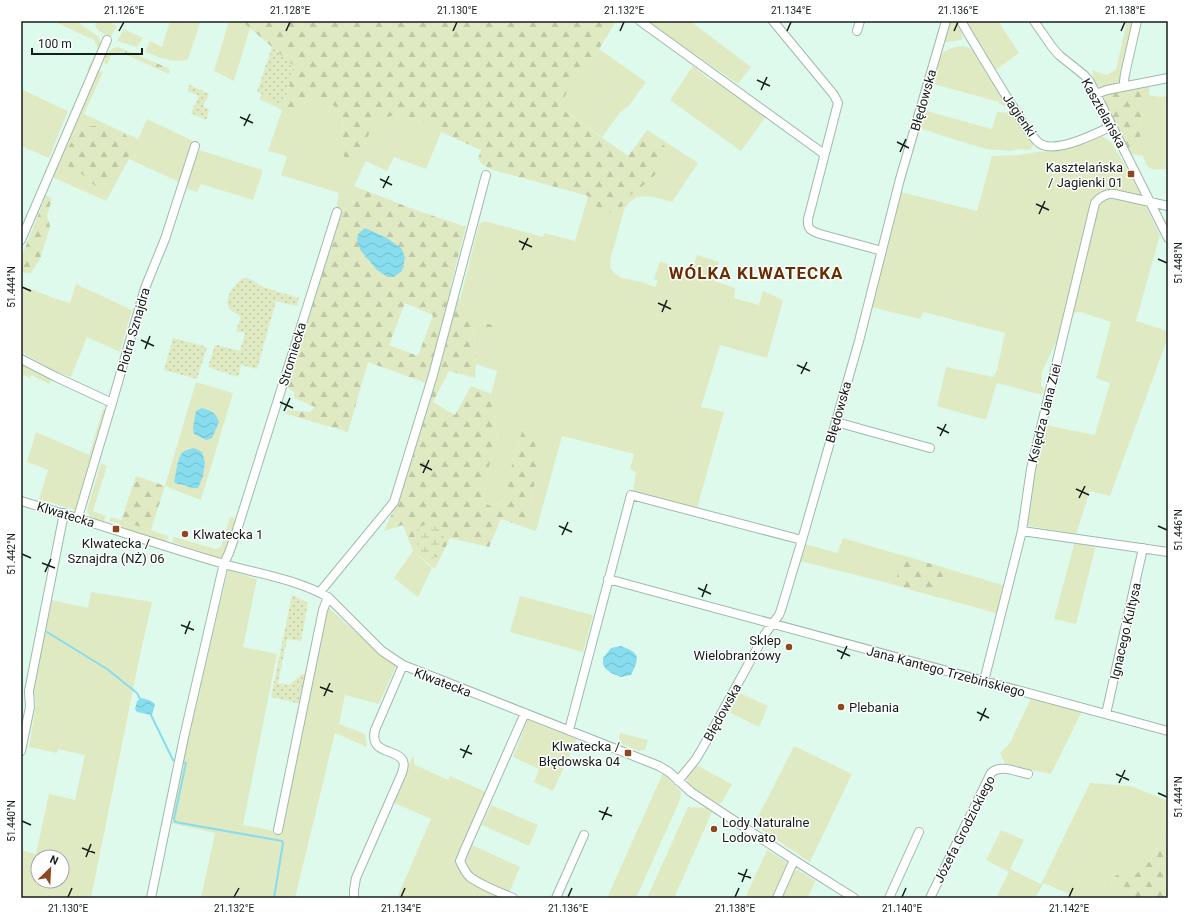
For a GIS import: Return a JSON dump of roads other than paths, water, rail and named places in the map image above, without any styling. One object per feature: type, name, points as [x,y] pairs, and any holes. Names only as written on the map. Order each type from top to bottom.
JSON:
[{"type":"street","points":[[640,21],[824,154]]},
{"type":"street","points":[[773,21],[838,103],[808,219],[807,224],[809,229],[820,234],[882,251]]},
{"type":"street","points":[[857,31],[860,21]]},
{"type":"street","name":"Błędowska","points":[[678,781],[696,759],[761,641],[781,610],[836,422],[900,179],[946,21]]},
{"type":"street","name":"Jagienki","points":[[961,21],[1016,112],[1032,136],[1038,142],[1045,146],[1062,145],[1112,126]]},
{"type":"street","name":"Kasztelańska","points":[[1034,21],[1059,55],[1087,78],[1168,238]]},
{"type":"street","points":[[1125,86],[1125,74],[1137,21]]},
{"type":"street","points":[[21,240],[107,40]]},
{"type":"street","points":[[1096,94],[1107,90],[1168,78]]},
{"type":"street","name":"Piotra Sznajdra","points":[[78,518],[145,288],[165,239],[195,146]]},
{"type":"street","points":[[320,592],[394,502],[433,375],[486,175]]},
{"type":"street","name":"Księdza Jana Ziei","points":[[984,681],[1022,530],[1030,469],[1096,203],[1102,196],[1117,194],[1168,206]]},
{"type":"street","name":"Stromiecka","points":[[150,898],[179,761],[224,564],[237,530],[337,212]]},
{"type":"street","points":[[21,358],[56,377],[112,403]]},
{"type":"street","points":[[836,422],[930,448]]},
{"type":"street","points":[[569,730],[631,495],[802,540]]},
{"type":"street","name":"Klwatecka","points":[[21,500],[224,564],[320,592],[328,597],[382,651],[402,665],[659,766],[669,772],[690,792],[854,898]]},
{"type":"street","points":[[21,752],[30,707],[29,691],[64,513]]},
{"type":"street","points":[[1022,530],[1168,552]]},
{"type":"street","name":"Ignacego Kultysa","points":[[1106,714],[1143,548]]},
{"type":"street","name":"Jana Kantego Trzebińskiego","points":[[608,579],[1168,731]]},
{"type":"street","points":[[278,830],[323,610],[328,597]]},
{"type":"street","points":[[354,898],[356,878],[404,768],[404,762],[401,758],[380,748],[376,744],[374,736],[375,730],[402,665]]},
{"type":"street","points":[[21,696],[29,691]]},
{"type":"street","points":[[512,898],[481,884],[469,876],[464,870],[460,861],[525,714]]},
{"type":"street","name":"Józefa Grodzickiego","points":[[930,898],[991,773],[995,770],[1003,768],[1028,774]]},
{"type":"street","points":[[889,898],[919,832]]},
{"type":"street","points":[[556,898],[584,835]]},
{"type":"street","points":[[777,898],[794,860]]},
{"type":"water","points":[[365,228],[387,238],[402,249],[405,258],[402,271],[394,277],[386,276],[377,270],[361,251],[357,240],[358,234]]},
{"type":"water","points":[[202,408],[213,412],[219,422],[212,438],[206,440],[194,434],[193,427],[196,411]]},
{"type":"water","points":[[194,448],[202,452],[205,462],[203,476],[198,488],[192,488],[174,482],[180,456],[185,451]]},
{"type":"water","points":[[621,646],[632,651],[637,660],[631,675],[621,677],[611,673],[605,668],[603,658],[611,648]]},
{"type":"water","points":[[142,698],[155,704],[152,715],[137,712],[135,709],[137,701]]},
{"type":"waterway","points":[[47,632],[107,669],[137,693],[140,699]]},
{"type":"waterway","points":[[151,715],[173,760],[176,761]]},
{"type":"waterway","points":[[181,762],[186,763],[174,819],[175,822],[282,841],[283,843],[274,898]]},
{"type":"place","name":"Kasztelańska / Jagienki 01","points":[[1131,174]]},
{"type":"place","name":"Klwatecka / Sznajdra (NŻ) 06","points":[[116,529]]},
{"type":"place","name":"Klwatecka 1","points":[[185,534]]},
{"type":"place","name":"Sklep Wielobranżowy","points":[[789,647]]},
{"type":"place","name":"Plebania","points":[[841,707]]},
{"type":"place","name":"Klwatecka / Błędowska 04","points":[[628,753]]},
{"type":"place","name":"Lody Naturalne Lodovato","points":[[714,829]]},
{"type":"district","name":"WÓLKA KLWATECKA","points":[[756,273]]}]
